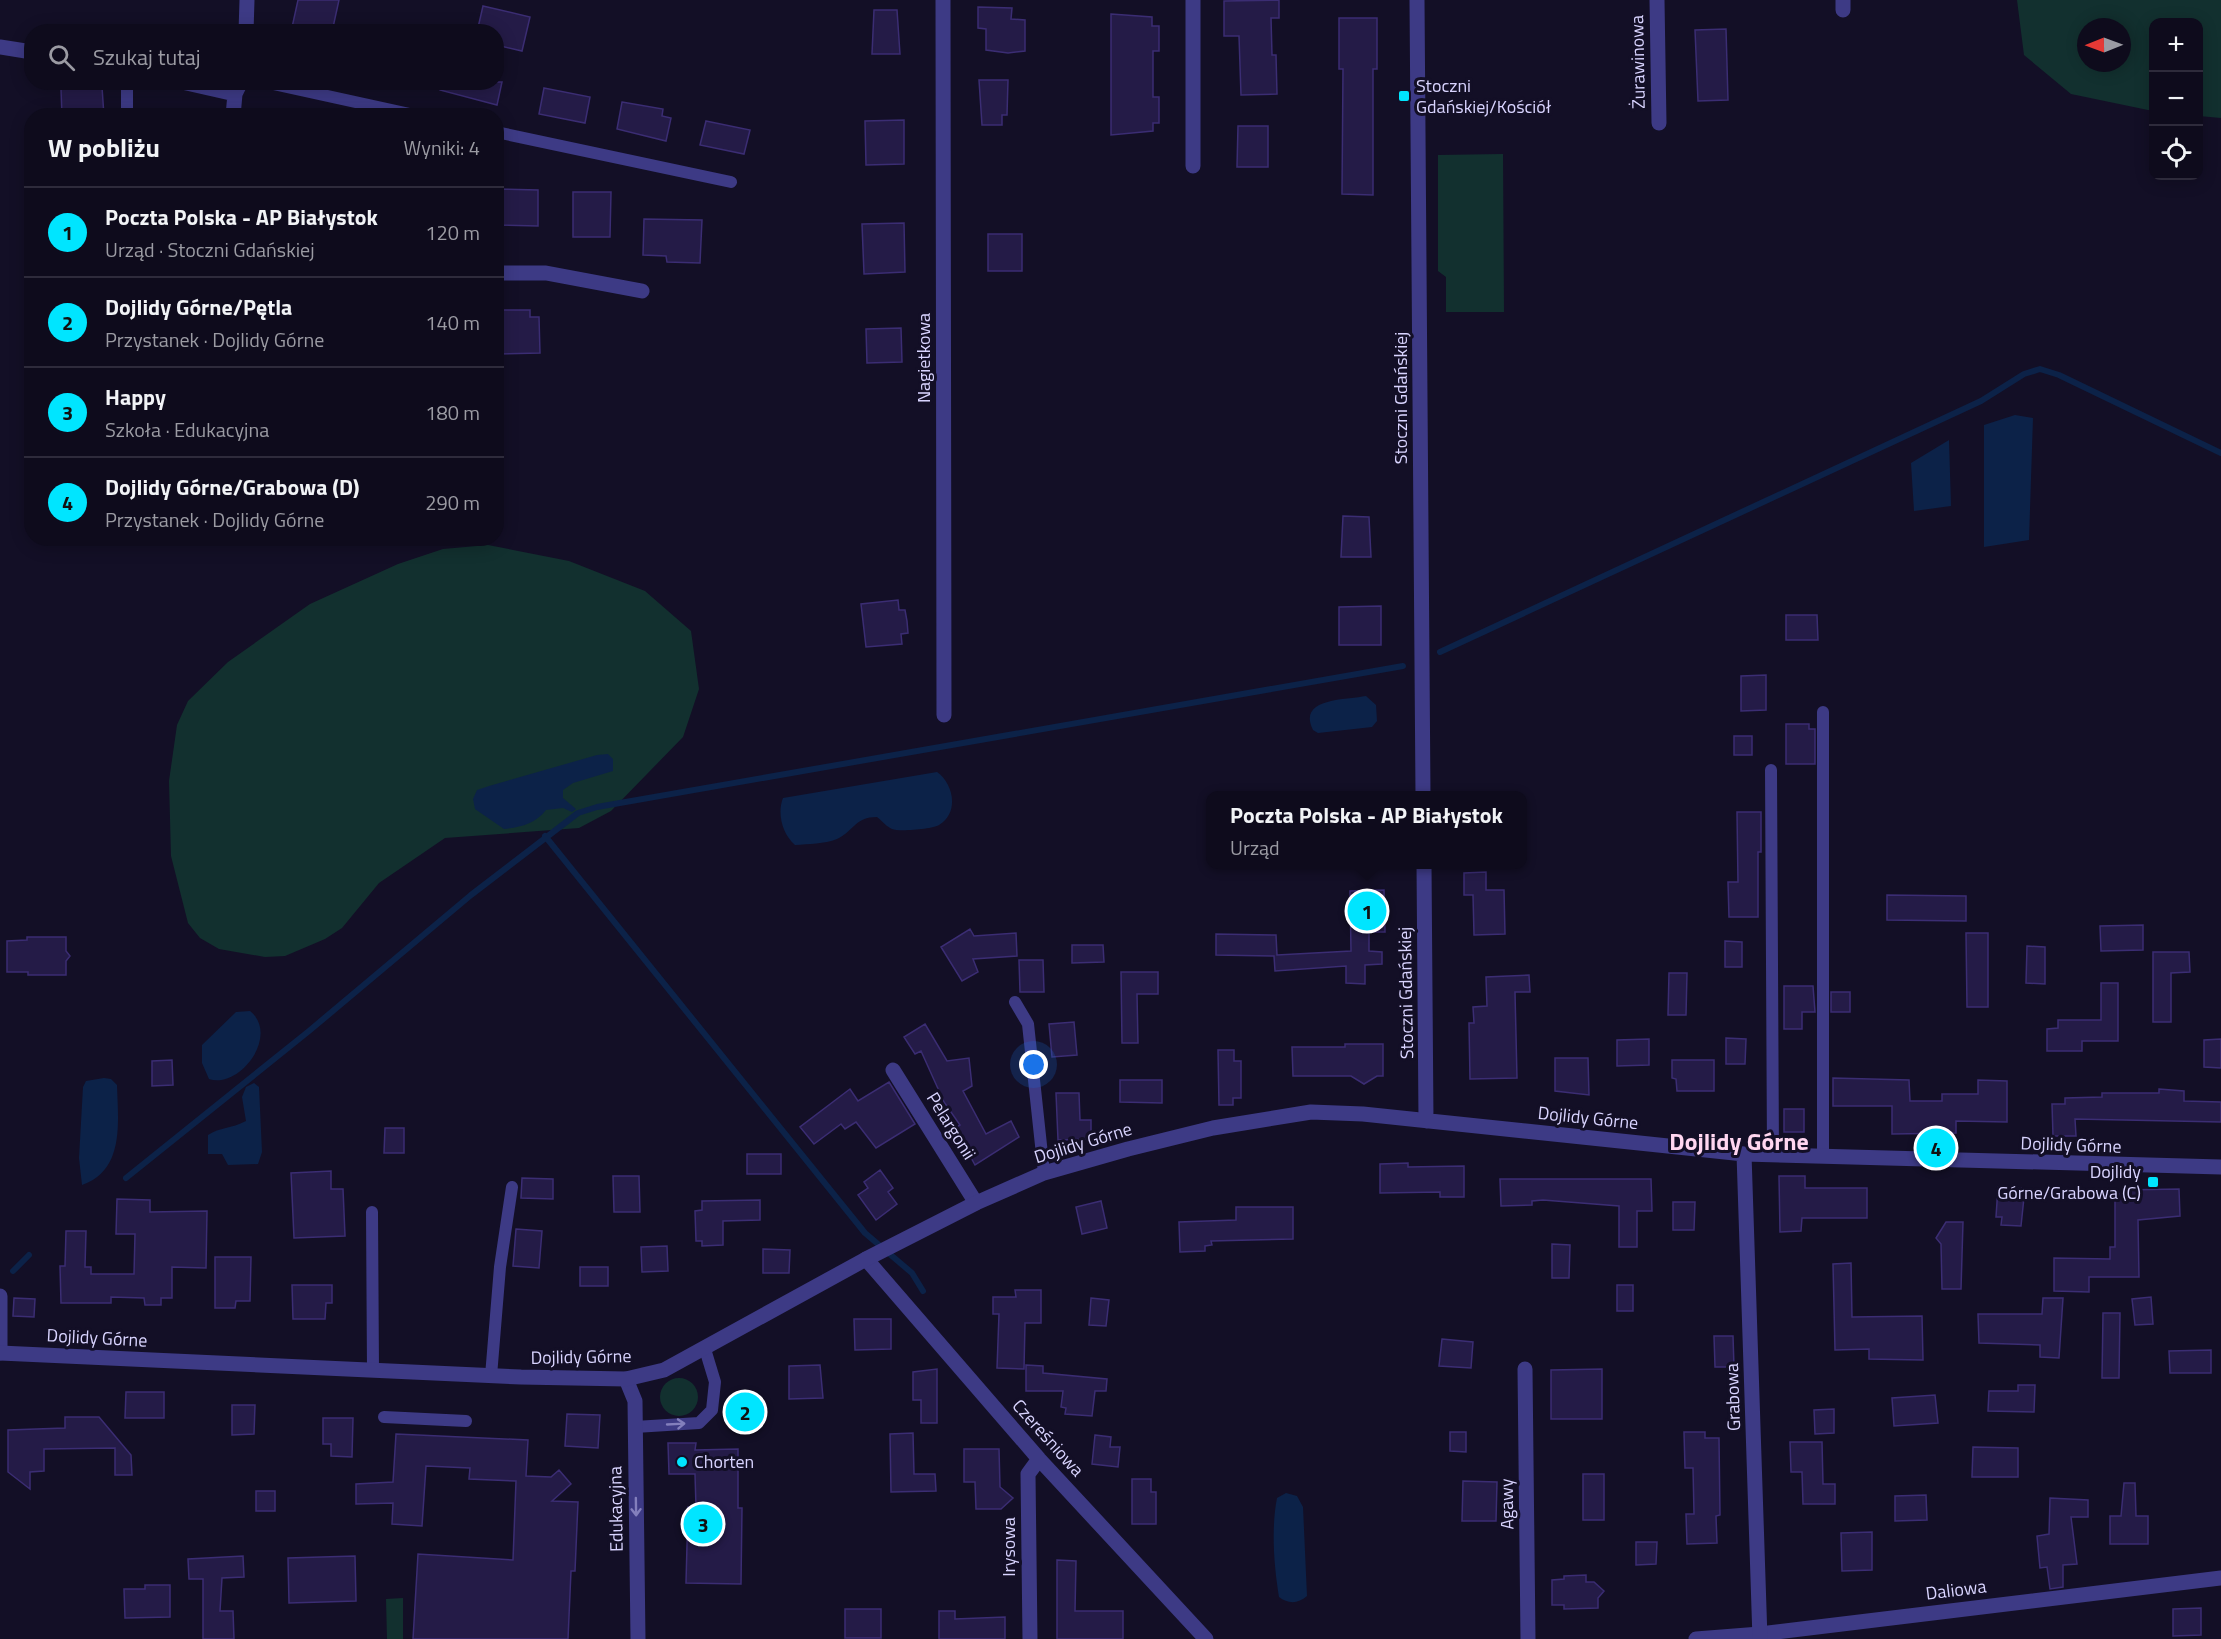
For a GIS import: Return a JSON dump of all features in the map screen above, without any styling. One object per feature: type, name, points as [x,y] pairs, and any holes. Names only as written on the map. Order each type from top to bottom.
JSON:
[{"type":"street","points":[[246,24],[247,0]]},
{"type":"street","name":"Nagietkowa","points":[[943,0],[944,715]]},
{"type":"street","points":[[1193,0],[1193,166]]},
{"type":"street","name":"Stoczni Gdańskiej","points":[[1417,0],[1423,791]]},
{"type":"street","name":"Żurawinowa","points":[[1657,0],[1659,123]]},
{"type":"street","points":[[0,47],[24,51]]},
{"type":"street","points":[[234,108],[238,90]]},
{"type":"street","points":[[504,273],[546,273],[642,291]]},
{"type":"street","name":"Stoczni Gdańskiej","points":[[1424,869],[1426,1121]]},
{"type":"street","name":"Pelargonii","points":[[893,1070],[976,1203]]},
{"type":"street","name":"Dojlidy Górne","points":[[0,1353],[491,1376],[626,1379],[664,1370],[866,1259],[976,1203],[1044,1173],[1213,1128],[1311,1112],[1363,1114],[1744,1154],[2221,1167]]},
{"type":"street","name":"Grabowa","points":[[1744,1154],[1760,1636]]},
{"type":"street","name":"Czereśniowa","points":[[866,1259],[1039,1459],[1206,1639]]},
{"type":"street","points":[[0,1296],[0,1353]]},
{"type":"street","name":"Agawy","points":[[1525,1369],[1528,1639]]},
{"type":"street","name":"Edukacyjna","points":[[626,1379],[634,1401],[638,1639]]},
{"type":"street","name":"Irysowa","points":[[1030,1639],[1028,1474],[1039,1459]]},
{"type":"street","name":"Daliowa","points":[[1696,1639],[1760,1636],[2221,1578]]},
{"type":"lane","points":[[127,90],[127,108]]},
{"type":"lane","points":[[300,90],[383,108]]},
{"type":"lane","points":[[504,134],[731,182]]},
{"type":"lane","points":[[1823,712],[1823,1157]]},
{"type":"lane","points":[[1771,770],[1773,1155]]},
{"type":"lane","points":[[1015,1002],[1028,1024],[1044,1173]]},
{"type":"lane","points":[[491,1376],[500,1267],[512,1187]]},
{"type":"lane","points":[[372,1212],[373,1370]]},
{"type":"lane","points":[[635,1427],[699,1423],[712,1410],[715,1382],[705,1349]]},
{"type":"lane","points":[[384,1417],[466,1422]]},
{"type":"green space","points":[[2017,0],[2221,0],[2221,118],[2203,116],[2203,18],[2149,18],[2149,110],[2071,94],[2024,55]]},
{"type":"green space","points":[[1503,154],[1504,312],[1446,312],[1446,277],[1438,271],[1438,155]]},
{"type":"green space","points":[[493,546],[569,561],[645,591],[691,631],[699,689],[683,737],[611,811],[579,828],[445,838],[379,883],[342,928],[325,939],[285,956],[265,957],[219,949],[200,938],[188,923],[171,856],[169,781],[177,725],[188,701],[228,662],[310,604],[398,564],[443,549]]},
{"type":"green space","points":[[679,1378],[693,1383],[698,1397],[693,1411],[679,1416],[665,1411],[660,1397],[665,1383]]},
{"type":"green space","points":[[403,1598],[403,1639],[387,1639],[386,1599]]},
{"type":"water","points":[[2015,415],[2033,418],[2029,540],[1984,547],[1984,425]]},
{"type":"water","points":[[1949,440],[1951,506],[1914,511],[1911,463]]},
{"type":"water","points":[[1366,696],[1376,705],[1377,721],[1372,727],[1318,733],[1313,730],[1310,720],[1317,706],[1326,702]]},
{"type":"water","points":[[608,754],[613,759],[613,771],[573,783],[563,790],[563,798],[576,809],[572,812],[563,808],[546,810],[537,819],[527,824],[504,829],[475,809],[473,799],[477,790],[597,755]]},
{"type":"water","points":[[937,772],[947,783],[952,798],[950,813],[939,825],[916,830],[896,830],[888,827],[877,817],[864,819],[837,839],[822,843],[795,845],[784,829],[781,817],[783,798]]},
{"type":"water","points":[[250,1011],[258,1021],[261,1033],[252,1058],[233,1076],[221,1080],[209,1079],[202,1063],[202,1045],[236,1012]]},
{"type":"water","points":[[111,1079],[117,1085],[116,1143],[106,1168],[96,1178],[82,1185],[79,1158],[83,1087],[86,1081]]},
{"type":"water","points":[[254,1083],[259,1087],[262,1152],[258,1164],[228,1165],[222,1154],[208,1154],[208,1135],[246,1121],[242,1097],[246,1087]]},
{"type":"water","points":[[1286,1493],[1297,1496],[1303,1507],[1307,1596],[1300,1601],[1293,1602],[1279,1597],[1275,1560],[1274,1522],[1277,1498]]},
{"type":"building","points":[[298,0],[339,0],[334,24],[293,24]]},
{"type":"building","points":[[1279,0],[1279,18],[1271,18],[1272,55],[1276,55],[1277,94],[1241,95],[1239,36],[1224,36],[1224,1]]},
{"type":"building","points":[[483,6],[530,17],[522,51],[504,47],[504,24],[479,24]]},
{"type":"building","points":[[978,7],[1012,8],[1011,19],[1025,20],[1025,51],[1008,53],[986,50],[986,29],[978,28]]},
{"type":"building","points":[[874,10],[897,10],[900,54],[872,54]]},
{"type":"building","points":[[1111,14],[1152,17],[1152,26],[1159,26],[1159,51],[1153,51],[1153,97],[1159,97],[1159,123],[1153,123],[1153,131],[1111,135]]},
{"type":"building","points":[[1339,18],[1377,18],[1377,69],[1373,69],[1373,195],[1342,194],[1343,69],[1339,69]]},
{"type":"building","points":[[1726,29],[1728,100],[1698,101],[1695,30]]},
{"type":"building","points":[[979,80],[1008,80],[1007,115],[1002,115],[1002,125],[982,125]]},
{"type":"building","points":[[544,88],[590,97],[585,123],[539,114]]},
{"type":"building","points":[[61,90],[102,90],[103,108],[62,108]]},
{"type":"building","points":[[440,90],[500,90],[497,105]]},
{"type":"building","points":[[622,102],[663,109],[662,116],[671,118],[666,141],[617,129]]},
{"type":"building","points":[[904,120],[904,164],[866,165],[865,121]]},
{"type":"building","points":[[706,121],[750,130],[744,154],[700,145]]},
{"type":"building","points":[[1238,126],[1268,126],[1268,167],[1237,167]]},
{"type":"building","points":[[504,189],[538,190],[538,226],[504,225]]},
{"type":"building","points":[[573,192],[611,192],[610,237],[573,237]]},
{"type":"building","points":[[644,219],[702,220],[700,263],[667,262],[666,256],[643,255]]},
{"type":"building","points":[[904,223],[905,272],[864,274],[862,224]]},
{"type":"building","points":[[988,234],[1022,234],[1022,271],[988,271]]},
{"type":"building","points":[[504,310],[530,310],[530,317],[539,317],[540,353],[504,354]]},
{"type":"building","points":[[901,328],[902,362],[867,363],[866,329]]},
{"type":"building","points":[[1343,516],[1369,517],[1371,557],[1341,557]]},
{"type":"building","points":[[898,600],[899,610],[905,610],[907,621],[908,633],[901,634],[902,644],[866,647],[861,604]]},
{"type":"building","points":[[1381,606],[1381,645],[1339,645],[1339,607]]},
{"type":"building","points":[[1786,615],[1817,615],[1818,640],[1786,640]]},
{"type":"building","points":[[1766,675],[1766,710],[1741,711],[1741,676]]},
{"type":"building","points":[[1786,724],[1809,724],[1809,729],[1815,729],[1815,764],[1786,764]]},
{"type":"building","points":[[1734,736],[1752,736],[1752,755],[1734,755]]},
{"type":"building","points":[[1737,812],[1761,812],[1761,852],[1758,852],[1758,917],[1729,917],[1728,882],[1738,882]]},
{"type":"building","points":[[1486,872],[1486,890],[1504,890],[1505,934],[1474,935],[1473,895],[1464,895],[1464,873]]},
{"type":"building","points":[[1384,890],[1385,932],[1369,932],[1369,951],[1382,952],[1382,964],[1365,965],[1365,984],[1346,983],[1346,966],[1275,971],[1274,956],[1216,955],[1216,934],[1276,935],[1277,955],[1351,951],[1350,891]]},
{"type":"building","points":[[1887,895],[1966,896],[1966,921],[1887,920]]},
{"type":"building","points":[[2143,925],[2143,950],[2101,951],[2100,926]]},
{"type":"building","points":[[970,929],[974,936],[1016,933],[1017,956],[973,959],[978,972],[962,981],[941,947]]},
{"type":"building","points":[[1966,933],[1988,933],[1988,1007],[1967,1007]]},
{"type":"building","points":[[27,937],[66,937],[66,951],[70,956],[66,961],[66,975],[28,975],[28,972],[7,972],[7,941],[27,940]]},
{"type":"building","points":[[1725,941],[1742,942],[1742,967],[1725,967]]},
{"type":"building","points":[[1072,945],[1103,945],[1104,962],[1072,963]]},
{"type":"building","points":[[2027,946],[2045,947],[2045,984],[2026,983]]},
{"type":"building","points":[[2153,952],[2189,952],[2190,972],[2171,973],[2171,1022],[2153,1022]]},
{"type":"building","points":[[1019,960],[1043,960],[1044,992],[1020,992]]},
{"type":"building","points":[[1121,972],[1158,972],[1158,994],[1137,994],[1138,1043],[1122,1043]]},
{"type":"building","points":[[1669,973],[1687,973],[1686,1015],[1668,1015]]},
{"type":"building","points":[[1529,975],[1530,992],[1515,992],[1517,1078],[1470,1079],[1469,1023],[1474,1023],[1473,1007],[1487,1006],[1486,977]]},
{"type":"building","points":[[2101,983],[2118,983],[2118,1041],[2082,1041],[2082,1051],[2047,1051],[2047,1029],[2058,1028],[2058,1020],[2101,1020]]},
{"type":"building","points":[[1784,986],[1813,986],[1815,1012],[1802,1012],[1802,1029],[1784,1029]]},
{"type":"building","points":[[1831,992],[1850,992],[1850,1012],[1831,1012]]},
{"type":"building","points":[[1074,1022],[1077,1055],[1052,1057],[1049,1024]]},
{"type":"building","points":[[925,1024],[947,1061],[969,1058],[972,1086],[963,1091],[986,1134],[1011,1121],[1019,1137],[975,1165],[955,1128],[960,1125],[944,1102],[921,1051],[915,1054],[904,1037]]},
{"type":"building","points":[[1726,1038],[1746,1039],[1745,1064],[1726,1064]]},
{"type":"building","points":[[1649,1039],[1649,1065],[1617,1066],[1617,1040]]},
{"type":"building","points":[[2221,1039],[2221,1068],[2204,1067],[2204,1040]]},
{"type":"building","points":[[1345,1044],[1383,1044],[1383,1076],[1377,1076],[1364,1084],[1351,1076],[1293,1076],[1292,1047],[1345,1047]]},
{"type":"building","points":[[1218,1050],[1234,1050],[1234,1061],[1241,1061],[1241,1098],[1233,1098],[1233,1105],[1219,1105]]},
{"type":"building","points":[[1555,1058],[1588,1058],[1589,1095],[1555,1091]]},
{"type":"building","points":[[172,1060],[173,1085],[152,1086],[152,1061]]},
{"type":"building","points":[[1672,1060],[1714,1060],[1714,1091],[1677,1091],[1676,1079],[1672,1078]]},
{"type":"building","points":[[1833,1078],[1909,1080],[1910,1101],[1942,1101],[1942,1094],[1978,1094],[1978,1080],[2007,1081],[2007,1122],[1956,1121],[1956,1133],[1892,1134],[1892,1106],[1833,1106]]},
{"type":"building","points":[[1120,1080],[1162,1080],[1162,1103],[1120,1102]]},
{"type":"building","points":[[889,1082],[915,1124],[876,1148],[856,1122],[845,1129],[841,1124],[814,1144],[800,1127],[850,1089],[858,1101]]},
{"type":"building","points":[[2159,1089],[2184,1091],[2184,1101],[2221,1102],[2221,1122],[2075,1119],[2076,1136],[2053,1136],[2052,1104],[2065,1104],[2065,1098],[2102,1097],[2102,1093],[2159,1093]]},
{"type":"building","points":[[1056,1093],[1079,1093],[1080,1120],[1091,1120],[1091,1139],[1058,1140]]},
{"type":"building","points":[[1784,1109],[1804,1109],[1804,1132],[1784,1132]]},
{"type":"building","points":[[385,1128],[404,1128],[404,1153],[384,1153]]},
{"type":"building","points":[[747,1154],[781,1154],[781,1174],[747,1174]]},
{"type":"building","points":[[1408,1163],[1408,1167],[1464,1166],[1464,1197],[1440,1197],[1440,1192],[1380,1193],[1380,1164]]},
{"type":"building","points":[[880,1170],[893,1188],[888,1192],[897,1204],[876,1220],[858,1195],[868,1188],[864,1182]]},
{"type":"building","points":[[331,1171],[331,1189],[343,1189],[345,1236],[294,1238],[291,1173]]},
{"type":"building","points":[[613,1176],[639,1176],[640,1212],[614,1212]]},
{"type":"building","points":[[1779,1176],[1805,1176],[1805,1188],[1867,1188],[1867,1218],[1802,1218],[1801,1231],[1780,1232]]},
{"type":"building","points":[[522,1178],[553,1179],[553,1199],[521,1198]]},
{"type":"building","points":[[1500,1179],[1651,1179],[1652,1211],[1637,1211],[1637,1247],[1619,1247],[1619,1206],[1543,1200],[1532,1201],[1532,1205],[1501,1206]]},
{"type":"building","points":[[1998,1187],[2025,1188],[2021,1226],[2001,1225],[2002,1217],[1996,1217]]},
{"type":"building","points":[[2179,1189],[2180,1216],[2138,1220],[2139,1277],[2089,1277],[2089,1292],[2054,1291],[2054,1258],[2110,1259],[2110,1247],[2115,1247],[2115,1193],[2122,1194],[2122,1190]]},
{"type":"building","points":[[117,1199],[150,1200],[150,1212],[207,1211],[206,1268],[172,1267],[172,1298],[161,1298],[161,1305],[145,1305],[144,1298],[111,1297],[111,1303],[61,1303],[60,1266],[65,1266],[66,1231],[86,1231],[85,1267],[91,1267],[91,1274],[134,1274],[135,1234],[116,1234]]},
{"type":"building","points":[[760,1200],[760,1220],[723,1221],[723,1245],[702,1246],[702,1241],[696,1241],[695,1211],[702,1210],[702,1201]]},
{"type":"building","points":[[1101,1201],[1107,1228],[1082,1234],[1076,1207]]},
{"type":"building","points":[[1673,1202],[1695,1202],[1694,1230],[1673,1230]]},
{"type":"building","points":[[1236,1207],[1293,1207],[1293,1239],[1211,1241],[1212,1245],[1205,1246],[1205,1251],[1180,1252],[1179,1222],[1236,1220]]},
{"type":"building","points":[[1946,1222],[1963,1222],[1961,1289],[1942,1289],[1941,1244],[1936,1238]]},
{"type":"building","points":[[516,1229],[542,1231],[539,1268],[513,1266]]},
{"type":"building","points":[[1552,1244],[1570,1245],[1569,1278],[1552,1278]]},
{"type":"building","points":[[667,1246],[668,1271],[642,1272],[641,1247]]},
{"type":"building","points":[[763,1249],[790,1250],[789,1273],[763,1273]]},
{"type":"building","points":[[215,1257],[251,1257],[250,1301],[236,1301],[235,1308],[215,1308]]},
{"type":"building","points":[[1851,1263],[1852,1317],[1922,1316],[1923,1360],[1869,1359],[1869,1349],[1835,1350],[1833,1264]]},
{"type":"building","points":[[580,1267],[608,1267],[608,1286],[580,1286]]},
{"type":"building","points":[[292,1285],[332,1285],[332,1303],[326,1303],[325,1319],[293,1319]]},
{"type":"building","points":[[1617,1285],[1633,1285],[1633,1311],[1617,1311]]},
{"type":"building","points":[[1015,1290],[1041,1290],[1041,1323],[1025,1323],[1024,1369],[997,1368],[999,1314],[993,1314],[993,1297],[1016,1297]]},
{"type":"building","points":[[2151,1297],[2153,1324],[2135,1325],[2132,1299]]},
{"type":"building","points":[[14,1298],[35,1299],[34,1317],[13,1316]]},
{"type":"building","points":[[1091,1298],[1109,1300],[1106,1326],[1089,1325]]},
{"type":"building","points":[[2043,1298],[2063,1298],[2059,1358],[2040,1357],[2040,1345],[1979,1343],[1978,1314],[2042,1314]]},
{"type":"building","points":[[2103,1313],[2120,1313],[2119,1378],[2102,1378]]},
{"type":"building","points":[[854,1319],[891,1319],[891,1349],[855,1350]]},
{"type":"building","points":[[1714,1336],[1733,1336],[1734,1367],[1715,1367]]},
{"type":"building","points":[[1442,1339],[1473,1342],[1471,1368],[1439,1366]]},
{"type":"building","points":[[2211,1350],[2211,1373],[2170,1373],[2169,1351]]},
{"type":"building","points":[[820,1365],[823,1398],[789,1399],[789,1366]]},
{"type":"building","points":[[1026,1365],[1043,1366],[1043,1373],[1107,1379],[1106,1391],[1095,1391],[1092,1416],[1065,1414],[1066,1408],[1061,1407],[1063,1391],[1026,1391]]},
{"type":"building","points":[[937,1369],[937,1423],[921,1423],[921,1400],[913,1400],[913,1372]]},
{"type":"building","points":[[1602,1369],[1602,1419],[1551,1419],[1551,1370]]},
{"type":"building","points":[[2018,1385],[2035,1385],[2034,1412],[1988,1411],[1989,1391],[2018,1391]]},
{"type":"building","points":[[126,1392],[164,1392],[164,1418],[125,1418]]},
{"type":"building","points":[[1935,1395],[1938,1423],[1894,1426],[1892,1398]]},
{"type":"building","points":[[232,1405],[255,1405],[254,1434],[232,1435]]},
{"type":"building","points":[[1834,1409],[1834,1433],[1815,1434],[1814,1410]]},
{"type":"building","points":[[567,1414],[600,1415],[598,1448],[565,1446]]},
{"type":"building","points":[[65,1417],[99,1417],[131,1455],[132,1475],[115,1475],[115,1448],[44,1449],[44,1471],[30,1472],[30,1489],[8,1472],[8,1430],[65,1428]]},
{"type":"building","points":[[323,1418],[353,1418],[352,1457],[331,1456],[331,1444],[323,1444]]},
{"type":"building","points":[[1450,1432],[1466,1432],[1466,1452],[1450,1451]]},
{"type":"building","points":[[1684,1432],[1705,1432],[1705,1438],[1719,1438],[1720,1515],[1716,1516],[1717,1543],[1687,1544],[1686,1514],[1694,1514],[1693,1468],[1685,1468]]},
{"type":"building","points":[[913,1433],[914,1474],[935,1474],[936,1491],[891,1492],[890,1434]]},
{"type":"building","points":[[396,1434],[528,1440],[526,1476],[551,1477],[559,1470],[571,1484],[552,1501],[578,1502],[575,1571],[571,1571],[568,1639],[413,1639],[418,1554],[513,1560],[516,1481],[469,1479],[470,1468],[426,1466],[422,1526],[392,1524],[393,1503],[356,1504],[356,1484],[393,1482]]},
{"type":"building","points":[[1095,1435],[1111,1437],[1110,1447],[1120,1447],[1118,1467],[1092,1464]]},
{"type":"building","points":[[1790,1442],[1822,1442],[1823,1484],[1835,1484],[1835,1504],[1803,1504],[1802,1472],[1791,1472]]},
{"type":"building","points":[[668,1443],[696,1443],[695,1450],[738,1449],[738,1508],[742,1508],[741,1584],[686,1583],[688,1507],[696,1507],[695,1474],[669,1474]]},
{"type":"building","points":[[1973,1447],[2018,1448],[2018,1477],[1972,1477]]},
{"type":"building","points":[[964,1449],[999,1449],[1000,1487],[1013,1498],[1001,1509],[976,1509],[975,1482],[964,1482]]},
{"type":"building","points":[[1583,1474],[1604,1474],[1604,1520],[1583,1520]]},
{"type":"building","points":[[1132,1479],[1151,1479],[1151,1492],[1156,1492],[1156,1524],[1132,1524]]},
{"type":"building","points":[[1463,1481],[1497,1482],[1496,1521],[1462,1521]]},
{"type":"building","points":[[2124,1483],[2135,1483],[2136,1516],[2148,1516],[2148,1544],[2110,1544],[2110,1516],[2121,1516]]},
{"type":"building","points":[[256,1491],[275,1491],[275,1511],[256,1511]]},
{"type":"building","points":[[1926,1495],[1927,1520],[1895,1521],[1895,1496]]},
{"type":"building","points":[[2050,1498],[2088,1500],[2088,1517],[2071,1517],[2077,1564],[2063,1565],[2063,1587],[2050,1589],[2047,1567],[2040,1568],[2037,1536],[2049,1534]]},
{"type":"building","points":[[1872,1532],[1872,1570],[1842,1571],[1841,1533]]},
{"type":"building","points":[[1636,1542],[1657,1542],[1656,1564],[1636,1565]]},
{"type":"building","points":[[243,1556],[244,1577],[222,1578],[220,1611],[233,1611],[234,1639],[203,1639],[203,1579],[189,1579],[188,1559]]},
{"type":"building","points":[[355,1556],[356,1601],[289,1603],[288,1558]]},
{"type":"building","points":[[1057,1560],[1076,1561],[1075,1611],[1123,1611],[1123,1639],[1057,1639]]},
{"type":"building","points":[[1586,1575],[1586,1582],[1594,1582],[1604,1591],[1598,1598],[1598,1608],[1564,1609],[1564,1605],[1552,1605],[1552,1580],[1564,1579],[1564,1576]]},
{"type":"building","points":[[145,1585],[170,1585],[170,1617],[125,1618],[124,1589],[145,1589]]},
{"type":"building","points":[[2201,1608],[2201,1635],[2173,1636],[2173,1609]]},
{"type":"building","points":[[845,1609],[881,1609],[881,1638],[845,1638]]},
{"type":"building","points":[[939,1611],[955,1611],[955,1619],[1005,1617],[1005,1639],[939,1639]]},
{"type":"waterway","points":[[1440,652],[1981,401],[2024,374],[2040,369],[2059,375],[2221,453]]},
{"type":"waterway","points":[[126,1178],[309,1031],[471,895],[578,813],[597,807],[1403,666]]},
{"type":"waterway","points":[[545,836],[865,1233],[912,1273],[923,1291]]},
{"type":"waterway","points":[[13,1271],[29,1255]]},
{"type":"place","name":"Stoczni Gdańskiej/Kościół","points":[[1404,96]]},
{"type":"place","name":"Poczta Polska - AP Białystok","points":[[1367,911]]},
{"type":"place","name":"Dojlidy Górne/Grabowa (D)","points":[[1936,1148]]},
{"type":"place","name":"Dojlidy Górne/Grabowa (C)","points":[[2153,1182]]},
{"type":"place","name":"Dojlidy Górne/Pętla","points":[[745,1412]]},
{"type":"place","name":"Chorten","points":[[682,1462]]},
{"type":"place","name":"Happy","points":[[703,1524]]},
{"type":"district","name":"Dojlidy Górne","points":[[1739,1142]]}]
